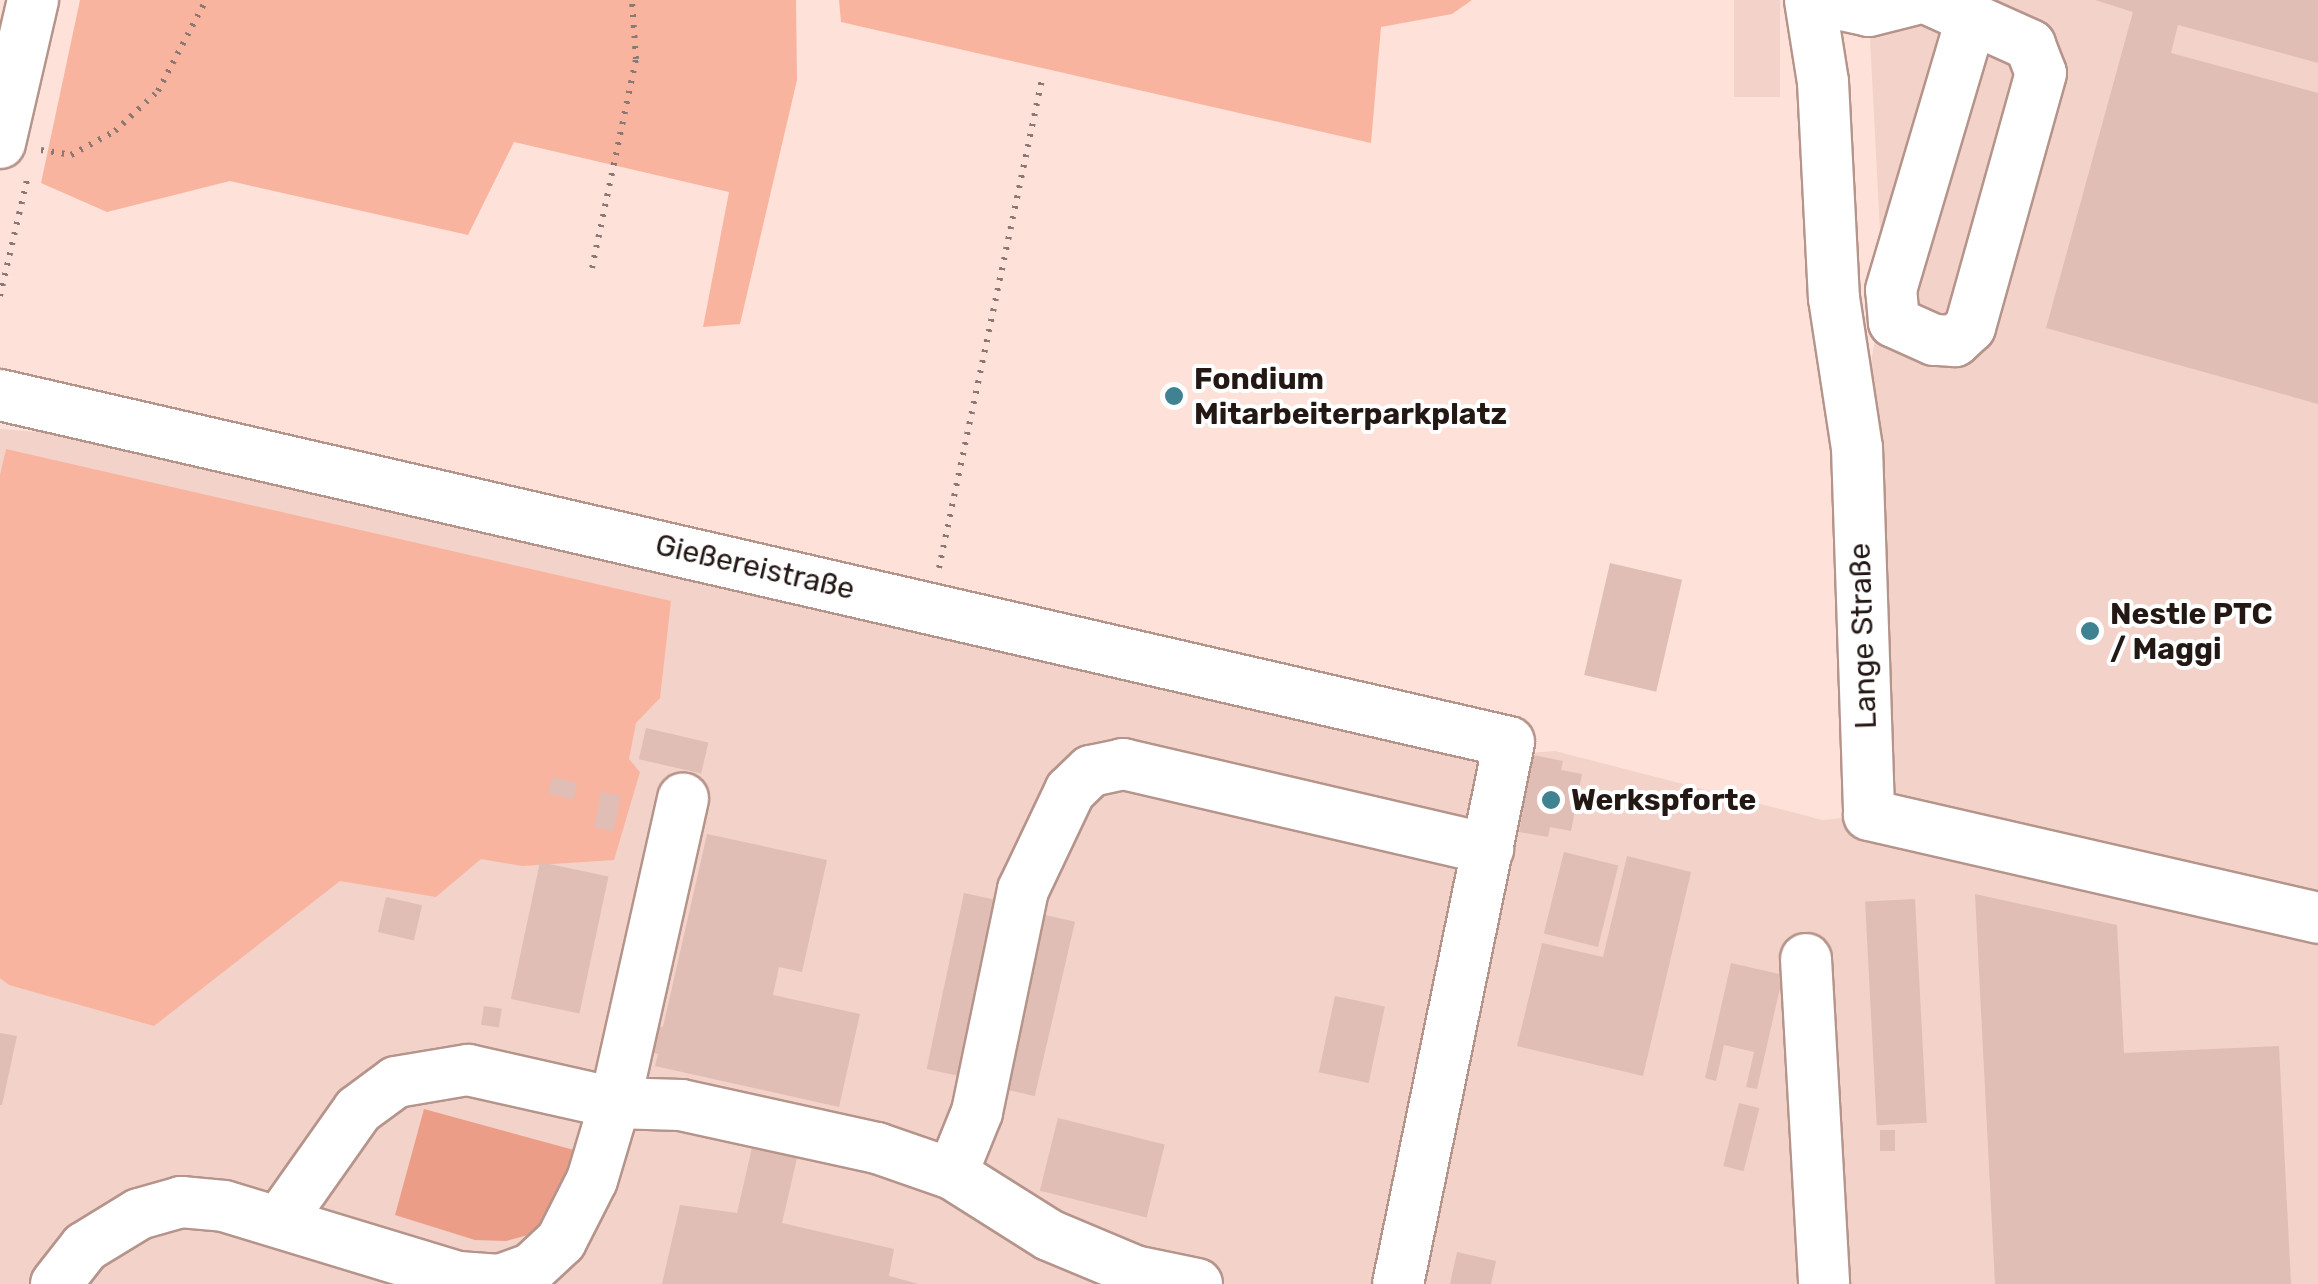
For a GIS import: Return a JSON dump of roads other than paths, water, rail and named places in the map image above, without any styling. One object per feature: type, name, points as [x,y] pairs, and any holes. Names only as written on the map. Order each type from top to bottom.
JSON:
[{"type":"street","points":[[0,143],[33,0]]},
{"type":"street","name":"Lange Straße","points":[[1810,0],[1823,82],[1834,298],[1857,448],[1869,815],[2318,918]]},
{"type":"street","points":[[1819,0],[1869,12],[1913,0]]},
{"type":"street","points":[[1951,10],[2030,44],[2041,74],[1970,326],[1955,341],[1934,340],[1894,322],[1891,290],[1951,10]]},
{"type":"street","name":"Gießereistraße","points":[[0,395],[1509,742],[1488,849]]},
{"type":"street","points":[[952,1174],[976,1112],[1022,890],[1070,791],[1091,770],[1123,764],[1488,849],[1398,1284]]},
{"type":"street","points":[[56,1284],[84,1247],[139,1214],[182,1202],[224,1206],[458,1277],[500,1280],[531,1269],[560,1242],[592,1180],[615,1103],[683,799]]},
{"type":"street","points":[[1806,959],[1824,1284]]},
{"type":"street","points":[[279,1222],[358,1110],[396,1082],[468,1070],[615,1103],[680,1104],[876,1148],[952,1174],[1048,1235],[1135,1271],[1197,1284]]},
{"type":"place","name":"Fondium Mitarbeiterparkplatz","points":[[1174,396]]},
{"type":"place","name":"Nestle PTC / Maggi","points":[[2090,631]]},
{"type":"place","name":"Werkspforte","points":[[1551,800]]}]
